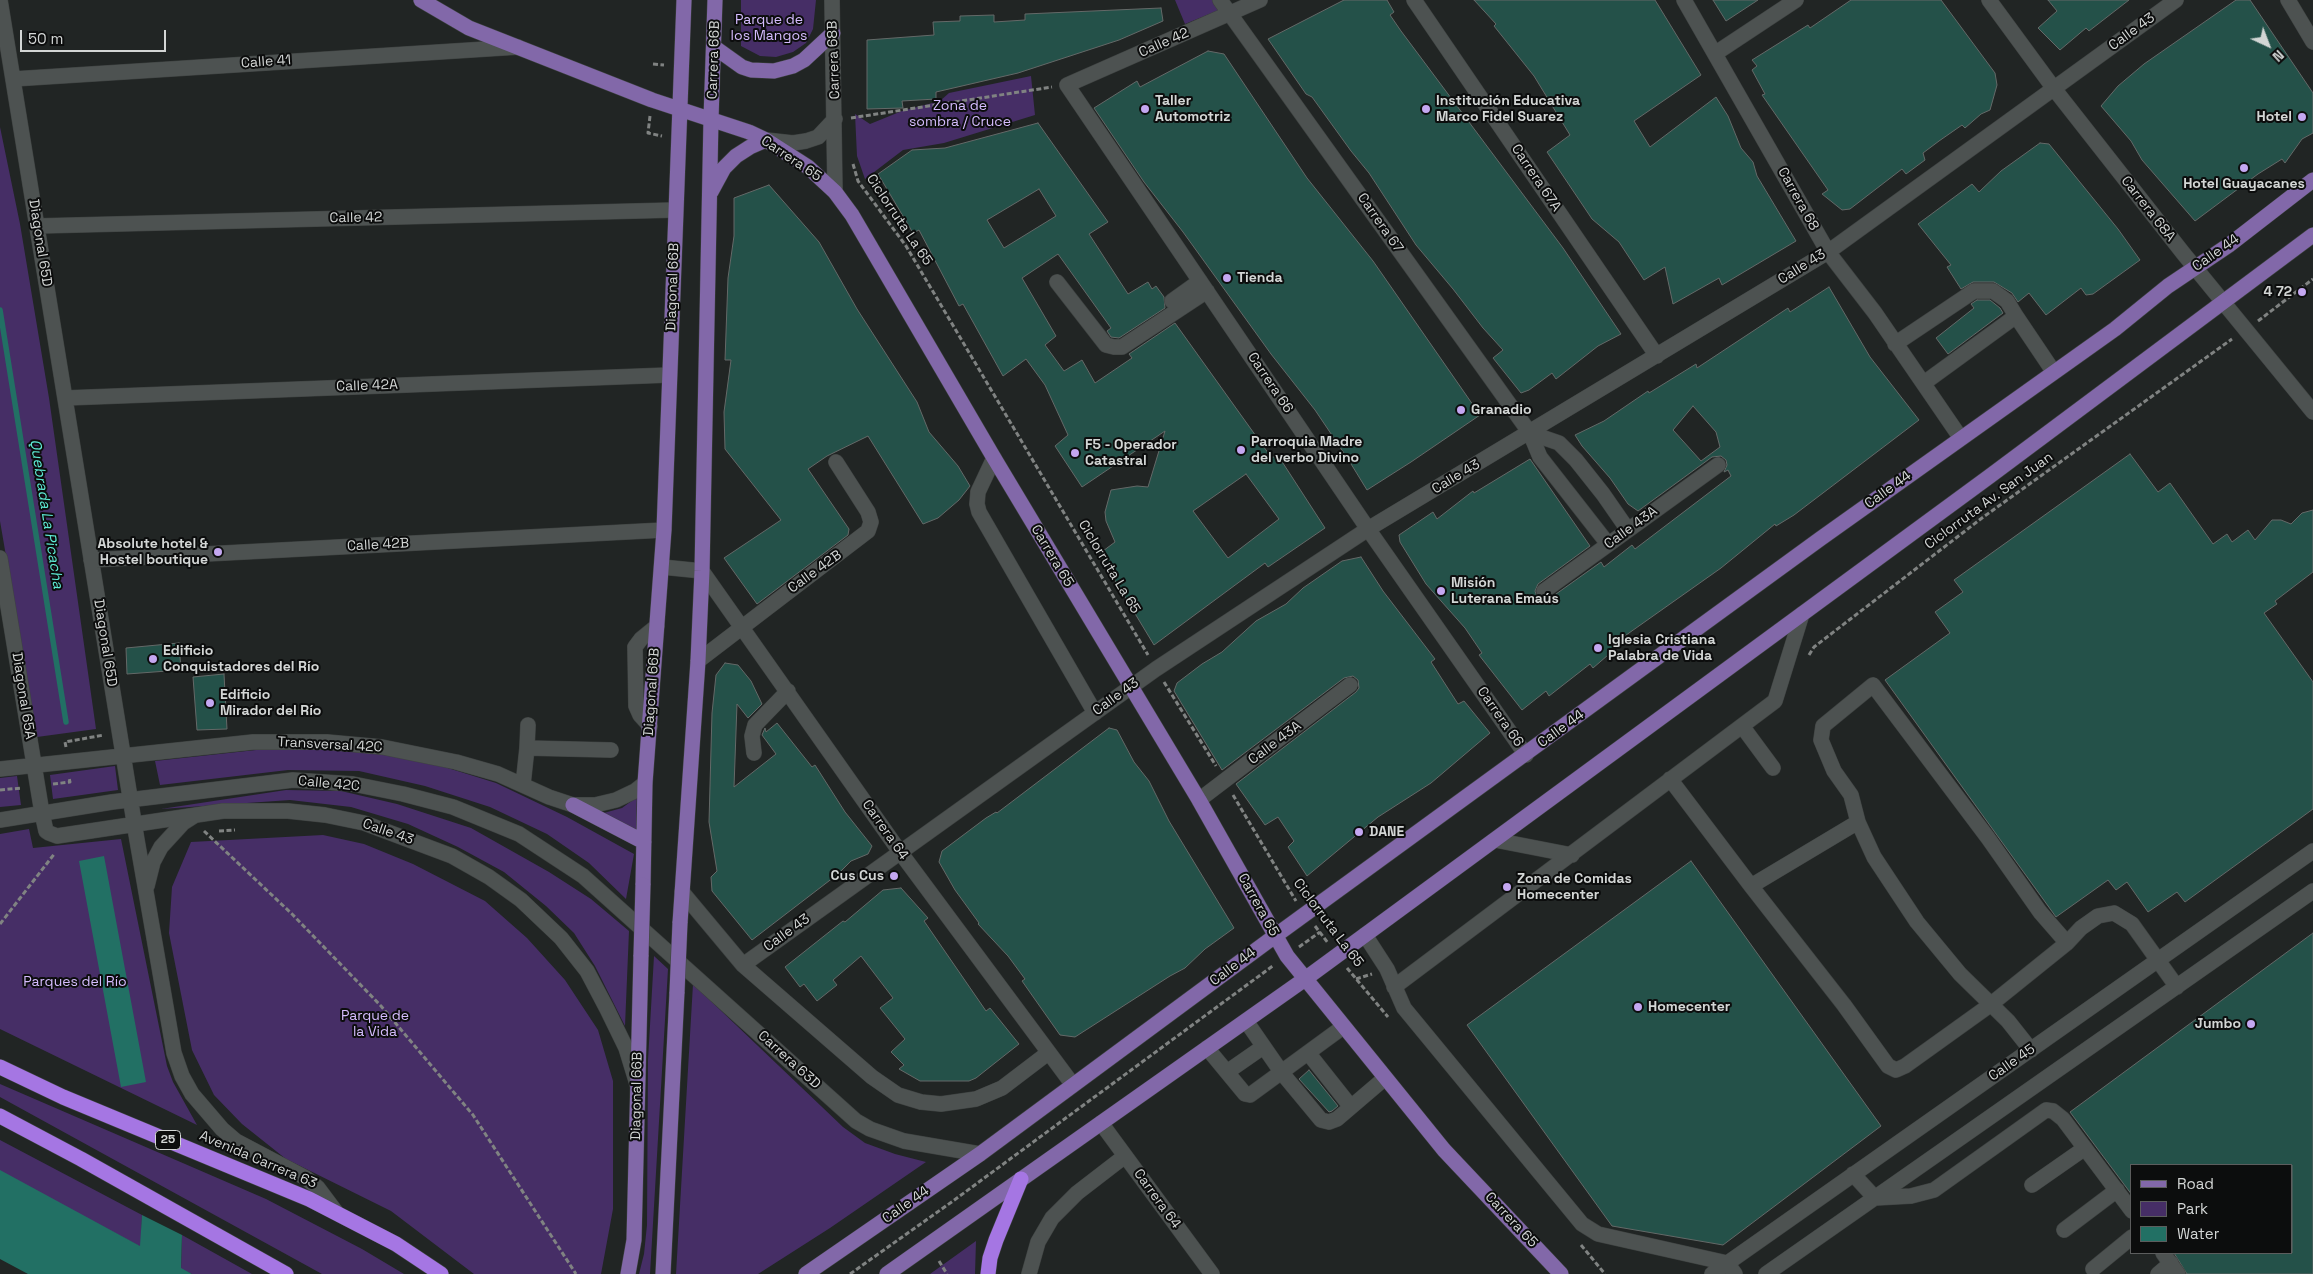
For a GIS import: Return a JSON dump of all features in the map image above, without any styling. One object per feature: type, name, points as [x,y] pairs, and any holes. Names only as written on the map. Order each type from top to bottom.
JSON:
[{"type":"highway","name":"Avenida Carrera 63","points":[[0,1067],[63,1097],[294,1192],[396,1244],[441,1274]]},
{"type":"highway","points":[[0,1116],[81,1159],[286,1274]]},
{"type":"highway","points":[[988,1274],[990,1258],[996,1240],[1021,1179]]},
{"type":"main road","name":"Carrera 65","points":[[421,0],[470,28],[652,100],[766,140],[808,167],[835,192],[852,215],[994,458],[1199,800],[1275,936],[1305,979],[1444,1150],[1561,1274]]},
{"type":"main road","points":[[680,109],[684,0]]},
{"type":"main road","name":"Carrera 66B","points":[[710,119],[715,0]]},
{"type":"main road","points":[[714,47],[742,67],[751,70],[774,71],[793,66],[804,60],[833,33]]},
{"type":"main road","name":"Diagonal 66B","points":[[628,1274],[634,1240],[646,783],[664,530],[680,109]]},
{"type":"main road","points":[[663,1274],[680,923],[698,661],[702,571],[710,119]]},
{"type":"main road","points":[[709,195],[729,162],[743,150],[766,140]]},
{"type":"main road","name":"Calle 44","points":[[806,1274],[980,1154],[1305,914],[1960,437],[2115,329],[2168,286],[2228,245],[2313,180]]},
{"type":"main road","points":[[887,1274],[1338,955],[2313,235]]},
{"type":"main road","points":[[573,805],[644,842]]},
{"type":"street","name":"Diagonal 65D","points":[[0,0],[130,800],[174,1053],[187,1085],[210,1117],[236,1141],[306,1178],[318,1188],[336,1212]]},
{"type":"street","name":"Carrera 68B","points":[[832,0],[833,33],[843,119],[835,192]]},
{"type":"street","name":"Carrera 67","points":[[1220,0],[1530,432],[1540,457],[1608,544]]},
{"type":"street","name":"Calle 42","points":[[1067,85],[1260,0]]},
{"type":"street","name":"Carrera 67A","points":[[1414,0],[1657,356]]},
{"type":"street","name":"Carrera 68","points":[[1684,0],[1828,252],[1875,314],[1960,437]]},
{"type":"street","points":[[1716,53],[1796,0]]},
{"type":"street","name":"Carrera 68A","points":[[1989,0],[2054,90],[2195,268],[2313,412]]},
{"type":"street","name":"Calle 43","points":[[743,965],[1156,669],[1368,529],[1828,252],[2176,0]]},
{"type":"street","points":[[2288,0],[2311,35]]},
{"type":"street","name":"Calle 41","points":[[13,78],[518,46]]},
{"type":"street","name":"Carrera 66","points":[[1067,85],[1368,529],[1526,754]]},
{"type":"street","name":"Carrera 68B","points":[[766,140],[793,143],[812,139],[843,119]]},
{"type":"street","name":"Calle 42","points":[[37,226],[675,210]]},
{"type":"street","points":[[1057,282],[1106,345],[1114,347],[1122,347],[1204,286]]},
{"type":"street","points":[[1172,301],[1204,286]]},
{"type":"street","points":[[1895,344],[1974,292],[1993,290],[2007,301],[2053,371]]},
{"type":"street","points":[[1924,383],[2016,316]]},
{"type":"street","name":"Calle 42A","points":[[65,398],[670,375]]},
{"type":"street","points":[[1530,432],[1559,443],[1592,480],[1628,530]]},
{"type":"street","points":[[994,458],[978,492],[977,504],[979,512],[1095,713]]},
{"type":"street","name":"Calle 42B","points":[[698,661],[868,531],[871,522],[868,512],[836,462]]},
{"type":"street","name":"Calle 43A","points":[[1544,591],[1718,465]]},
{"type":"street","name":"Calle 42B","points":[[92,560],[664,530]]},
{"type":"street","name":"Diagonal 65A","points":[[0,558],[44,825],[49,833]]},
{"type":"street","points":[[662,567],[702,571]]},
{"type":"street","name":"Carrera 64","points":[[702,571],[900,852],[1073,1085]]},
{"type":"street","points":[[1394,987],[1775,701],[1802,614]]},
{"type":"street","points":[[650,726],[640,715],[636,706],[635,648],[641,639],[657,626]]},
{"type":"street","points":[[723,641],[744,640],[757,648]]},
{"type":"street","points":[[2031,1050],[2008,1022],[1960,974],[1917,922],[1874,856],[1858,822],[1851,795],[1834,771],[1821,740],[1823,726],[1873,684],[1988,838],[2040,912],[2067,943]]},
{"type":"street","name":"Calle 43A","points":[[1199,800],[1350,686]]},
{"type":"street","points":[[754,752],[752,736],[755,725],[788,691]]},
{"type":"street","points":[[523,785],[528,725]]},
{"type":"street","points":[[1742,726],[1773,768]]},
{"type":"street","name":"Transversal 42C","points":[[0,769],[253,742],[327,742],[382,747],[429,756],[490,772],[550,798],[573,805],[595,805],[616,800],[635,791],[646,783]]},
{"type":"street","points":[[526,748],[611,750]]},
{"type":"street","points":[[1670,779],[1844,1004],[1888,1066],[1896,1070],[1905,1066],[1990,1005],[2098,916],[2114,913],[2132,924],[2176,987]]},
{"type":"street","name":"Calle 42C","points":[[0,820],[130,800],[293,780],[353,784],[453,807],[519,834],[583,876],[626,913]]},
{"type":"street","name":"Calle 43","points":[[49,833],[56,836],[223,811],[288,811],[354,821],[452,856],[489,877],[521,900],[561,938],[587,971],[626,1048],[638,1086]]},
{"type":"street","points":[[146,894],[151,870],[161,847],[183,823],[197,814]]},
{"type":"street","points":[[1751,886],[1858,822]]},
{"type":"street","points":[[1495,840],[1572,855]]},
{"type":"street","name":"Calle 45","points":[[1712,1274],[1731,1269],[1854,1174],[2313,851]]},
{"type":"street","points":[[1766,1274],[2313,891]]},
{"type":"street","points":[[682,892],[743,965],[872,1077],[898,1095],[921,1102],[941,1104],[976,1099],[1002,1088],[1048,1053]]},
{"type":"street","name":"Carrera 63D","points":[[626,913],[856,1121],[870,1129],[904,1141],[980,1154]]},
{"type":"street","points":[[1365,935],[1387,969],[1404,1008],[1582,1224],[1598,1234],[1731,1269]]},
{"type":"street","points":[[1246,1021],[1282,1073],[1321,1120],[1329,1122],[1351,1107],[1385,1078]]},
{"type":"street","points":[[1207,1048],[1245,1094],[1250,1095],[1344,1027]]},
{"type":"street","points":[[1227,1072],[1263,1046]]},
{"type":"street","points":[[1309,1054],[1351,1107]]},
{"type":"street","points":[[1875,1198],[1911,1196],[1934,1190],[2046,1110],[2053,1111],[2063,1119],[2130,1208]]},
{"type":"street","name":"Carrera 64","points":[[1101,1123],[1212,1274]]},
{"type":"street","points":[[2032,1185],[2085,1148]]},
{"type":"street","points":[[1029,1274],[1038,1242],[1052,1218],[1077,1193],[1125,1156]]},
{"type":"street","points":[[1854,1174],[1875,1198]]},
{"type":"street","points":[[2064,1230],[2117,1190]]},
{"type":"street","points":[[2093,1269],[2130,1239]]},
{"type":"street","points":[[2158,1274],[2171,1263]]},
{"type":"path","points":[[843,119],[1067,85]]},
{"type":"path","name":"Ciclorruta La 65","points":[[852,160],[858,181],[906,246],[1156,669],[1225,780],[1293,898],[1356,980]]},
{"type":"path","points":[[2276,306],[2313,279]]},
{"type":"path","name":"Ciclorruta Av. San Juan","points":[[1784,676],[1801,668],[1814,646],[1974,524],[2219,349]]},
{"type":"path","points":[[65,742],[105,735]]},
{"type":"path","points":[[0,790],[9,789]]},
{"type":"path","points":[[243,830],[204,831],[292,914],[374,999],[474,1115],[576,1274]]},
{"type":"path","points":[[0,924],[55,852],[64,850]]},
{"type":"path","points":[[850,1274],[953,1201],[1254,979]]},
{"type":"path","points":[[939,1261],[947,1274]]},
{"type":"green space","name":"Parque de los Mangos","points":[[741,0],[816,0],[813,29],[806,43],[793,52],[776,57],[760,56],[741,46]]},
{"type":"green space","points":[[1175,0],[1223,0],[1222,9],[1185,24]]},
{"type":"green space","name":"Zona de sombra / Cruce","points":[[1031,76],[1035,115],[944,143],[903,150],[865,179],[857,156],[855,114],[870,124],[902,111],[940,101],[949,93]]},
{"type":"green space","points":[[0,127],[20,224],[49,398],[96,729],[37,737],[0,521]]},
{"type":"green space","points":[[256,750],[342,750],[419,759],[496,783],[567,817],[634,854],[626,899],[589,863],[547,834],[490,807],[425,786],[359,771],[288,770],[160,785],[155,761]]},
{"type":"green space","points":[[115,766],[118,790],[53,799],[50,775]]},
{"type":"green space","points":[[17,776],[21,805],[0,807],[0,778]]},
{"type":"green space","points":[[286,790],[341,791],[397,804],[471,828],[549,872],[591,899],[629,931],[625,1026],[595,966],[574,933],[546,906],[504,872],[458,847],[408,824],[351,807],[290,800],[161,809]]},
{"type":"green space","points":[[637,797],[636,832],[600,814],[622,808]]},
{"type":"green space","name":"Parques del Río","points":[[29,829],[33,848],[121,839],[167,1066],[173,1082],[197,1125],[0,1029],[0,834]]},
{"type":"green space","name":"Parque de la Vida","points":[[323,835],[364,844],[413,864],[485,901],[527,938],[565,980],[598,1030],[613,1081],[613,1209],[601,1274],[474,1274],[391,1211],[286,1159],[242,1124],[214,1095],[192,1050],[169,933],[172,887],[191,842]]},
{"type":"green space","points":[[654,956],[668,969],[650,1274],[639,1274],[644,1254],[647,1225],[648,1060]]},
{"type":"green space","points":[[693,984],[843,1127],[865,1143],[895,1154],[926,1162],[830,1228],[758,1274],[676,1274]]},
{"type":"green space","points":[[0,1084],[266,1199],[362,1249],[404,1274],[322,1274],[0,1097]]},
{"type":"green space","points":[[0,1140],[142,1215],[141,1247],[0,1172]]},
{"type":"green space","points":[[182,1235],[252,1274],[192,1274],[181,1269]]},
{"type":"green space","points":[[976,1241],[975,1274],[930,1274]]},
{"type":"water","points":[[104,856],[146,1082],[121,1087],[79,861]]},
{"type":"water","points":[[0,1170],[140,1246],[142,1215],[182,1235],[181,1268],[192,1274],[28,1274],[0,1259]]},
{"type":"building","points":[[1344,0],[1387,0],[1394,12],[1390,15],[1401,31],[1563,248],[1621,334],[1598,346],[1556,379],[1552,373],[1529,390],[1521,393],[1493,358],[1503,350],[1416,245],[1369,173],[1312,97],[1306,94],[1268,39]]},
{"type":"building","points":[[1474,0],[1655,0],[1701,75],[1634,121],[1650,147],[1716,97],[1728,116],[1741,148],[1753,162],[1757,176],[1796,241],[1722,285],[1719,278],[1673,304],[1665,267],[1644,280],[1619,242],[1592,219],[1547,152],[1570,135],[1534,76],[1494,26],[1496,24]]},
{"type":"building","points":[[1713,0],[1758,0],[1726,21]]},
{"type":"building","points":[[1851,0],[1941,0],[1995,73],[1997,85],[1990,110],[1981,114],[1965,128],[1962,125],[1923,153],[1925,160],[1906,174],[1902,169],[1850,209],[1842,210],[1822,194],[1828,190],[1762,95],[1765,94],[1752,70],[1757,66],[1752,60],[1808,25],[1810,28]]},
{"type":"building","points":[[2048,0],[2129,0],[2089,31],[2086,28],[2060,50],[2038,28],[2057,11]]},
{"type":"building","points":[[2236,0],[2250,0],[2313,93],[2313,133],[2302,139],[2285,163],[2282,159],[2258,174],[2195,221],[2142,160],[2131,141],[2101,106],[2118,86],[2144,64]]},
{"type":"building","points":[[1161,8],[1163,21],[1119,40],[1018,73],[936,92],[936,99],[902,101],[903,108],[867,109],[867,40],[934,35],[933,22],[960,21],[960,16],[994,15],[994,22],[1025,20],[1025,14]]},
{"type":"building","points":[[1208,51],[1224,54],[1307,178],[1373,261],[1480,415],[1367,490],[1315,410],[1271,354],[1183,232],[1144,182],[1094,108],[1137,81],[1140,87]]},
{"type":"building","points":[[1038,123],[1108,222],[1089,234],[1128,294],[1148,282],[1152,289],[1156,286],[1164,297],[1165,308],[1119,338],[1111,337],[1107,331],[1111,328],[1058,254],[1022,278],[1056,336],[1045,345],[1064,371],[1082,360],[1095,383],[1132,358],[1129,354],[1175,323],[1271,457],[1279,457],[1325,528],[1268,567],[1265,563],[1154,645],[1099,554],[1115,542],[1106,521],[1105,512],[1111,490],[1137,486],[1148,487],[1165,431],[1082,487],[1055,446],[1068,435],[1045,385],[1026,359],[1003,376],[963,304],[959,306],[919,230],[913,233],[878,174],[912,150],[945,148]],"holes":[[[1039,189],[1056,216],[1004,248],[987,220]],[[1246,474],[1279,519],[1228,558],[1193,511]]]},
{"type":"building","points":[[2040,143],[2049,144],[2118,229],[2140,260],[2093,294],[2086,295],[2081,288],[2046,315],[2029,293],[2018,302],[2012,293],[1994,282],[1973,282],[1961,289],[1947,267],[1951,265],[1918,224],[1972,184],[1979,192],[2001,171]]},
{"type":"building","points":[[769,185],[819,242],[857,309],[917,402],[929,432],[958,466],[970,486],[959,500],[938,518],[923,524],[868,436],[827,456],[808,469],[849,529],[848,535],[757,604],[724,558],[781,520],[725,449],[724,412],[731,360],[725,360],[728,278],[734,236],[734,198]]},
{"type":"building","points":[[1829,287],[1870,357],[1919,420],[1794,515],[1776,526],[1775,524],[1721,568],[1612,645],[1615,649],[1593,668],[1590,664],[1549,696],[1546,691],[1522,710],[1479,655],[1482,653],[1465,628],[1426,584],[1400,542],[1399,535],[1433,512],[1437,519],[1473,491],[1474,493],[1530,459],[1590,546],[1538,584],[1535,591],[1537,597],[1541,600],[1549,599],[1601,562],[1604,567],[1632,545],[1635,549],[1731,476],[1728,470],[1724,472],[1727,465],[1726,460],[1721,456],[1712,457],[1638,511],[1628,504],[1610,478],[1582,446],[1575,435],[1604,421],[1648,391],[1649,393],[1696,364],[1697,368],[1788,308],[1790,312]],"holes":[[[1693,406],[1716,432],[1720,447],[1701,461],[1673,430]]]},
{"type":"building","points":[[1977,300],[1990,300],[2003,313],[1948,354],[1936,338],[1974,308],[1971,304]]},
{"type":"building","points":[[2130,454],[2158,492],[2170,483],[2213,544],[2227,534],[2232,542],[2248,530],[2255,540],[2272,520],[2281,520],[2291,524],[2302,513],[2313,510],[2313,572],[2275,601],[2277,604],[2264,613],[2313,682],[2313,809],[2185,902],[2177,892],[2148,912],[2127,882],[2116,890],[2108,880],[2056,917],[1885,680],[1950,633],[1935,612],[1963,592],[1954,580]]},
{"type":"building","points":[[1361,557],[1383,591],[1435,659],[1431,662],[1458,704],[1464,701],[1490,733],[1431,783],[1378,817],[1307,876],[1288,847],[1294,841],[1278,817],[1265,825],[1236,784],[1356,692],[1359,688],[1358,680],[1353,676],[1344,678],[1222,770],[1174,691],[1177,683],[1222,652],[1256,621],[1286,604],[1303,588],[1342,561]]},
{"type":"building","name":"Edificio Conquistadores del Río","points":[[179,643],[181,670],[127,674],[126,648]]},
{"type":"building","points":[[725,663],[738,665],[751,681],[762,704],[748,718],[737,704],[734,787],[776,754],[762,735],[765,728],[766,732],[777,723],[812,767],[815,765],[845,812],[872,846],[868,854],[851,861],[838,874],[752,940],[712,891],[711,877],[717,871],[709,822],[712,713],[716,675]]},
{"type":"building","name":"Edificio Mirador del Río","points":[[224,674],[227,729],[197,730],[193,677]]},
{"type":"building","points":[[1109,728],[1117,730],[1134,762],[1149,781],[1169,821],[1234,928],[1205,949],[1185,968],[1075,1037],[1060,1035],[1022,981],[1025,979],[1008,956],[978,924],[939,862],[942,851],[986,818],[997,813]]},
{"type":"building","points":[[1691,861],[1881,1126],[1723,1245],[1612,1226],[1467,1025]]},
{"type":"building","points":[[901,888],[928,918],[924,921],[986,1011],[990,1008],[1019,1044],[976,1078],[969,1081],[920,1081],[899,1069],[904,1065],[891,1052],[905,1039],[880,1008],[893,998],[861,956],[833,980],[837,985],[817,1001],[804,984],[800,987],[785,967],[843,921],[845,922],[883,890]]},
{"type":"building","name":"Jumbo","points":[[2313,933],[2313,1274],[2187,1274],[2175,1254],[2293,1254],[2293,1164],[2130,1164],[2130,1192],[2070,1112]]},
{"type":"building","points":[[1309,1070],[1338,1106],[1332,1111],[1329,1112],[1299,1079]]},
{"type":"waterway","name":"Quebrada La Picacha","points":[[0,310],[66,722]]},
{"type":"place","name":"Taller Automotriz","points":[[1145,109]]},
{"type":"place","name":"Institución Educativa Marco Fidel Suarez","points":[[1426,109]]},
{"type":"place","name":"Hotel","points":[[2302,117]]},
{"type":"place","name":"Hotel Guayacanes","points":[[2244,168]]},
{"type":"place","name":"Tienda","points":[[1227,278]]},
{"type":"place","name":"4 72","points":[[2302,292]]},
{"type":"place","name":"Granadio","points":[[1461,410]]},
{"type":"place","name":"Parroquia Madre del verbo Divino","points":[[1241,450]]},
{"type":"place","name":"F5 - Operador Catastral","points":[[1075,453]]},
{"type":"place","name":"Absolute hotel & Hostel boutique","points":[[218,552]]},
{"type":"place","name":"Misión Luterana Emaús","points":[[1441,591]]},
{"type":"place","name":"Iglesia Cristiana Palabra de Vida","points":[[1598,648]]},
{"type":"place","name":"Edificio Conquistadores del Río","points":[[153,659]]},
{"type":"place","name":"Edificio Mirador del Río","points":[[210,703]]},
{"type":"place","name":"DANE","points":[[1359,832]]},
{"type":"place","name":"Cus Cus","points":[[894,876]]},
{"type":"place","name":"Zona de Comidas Homecenter","points":[[1507,887]]},
{"type":"place","name":"Homecenter","points":[[1638,1007]]},
{"type":"place","name":"Jumbo","points":[[2251,1024]]}]
